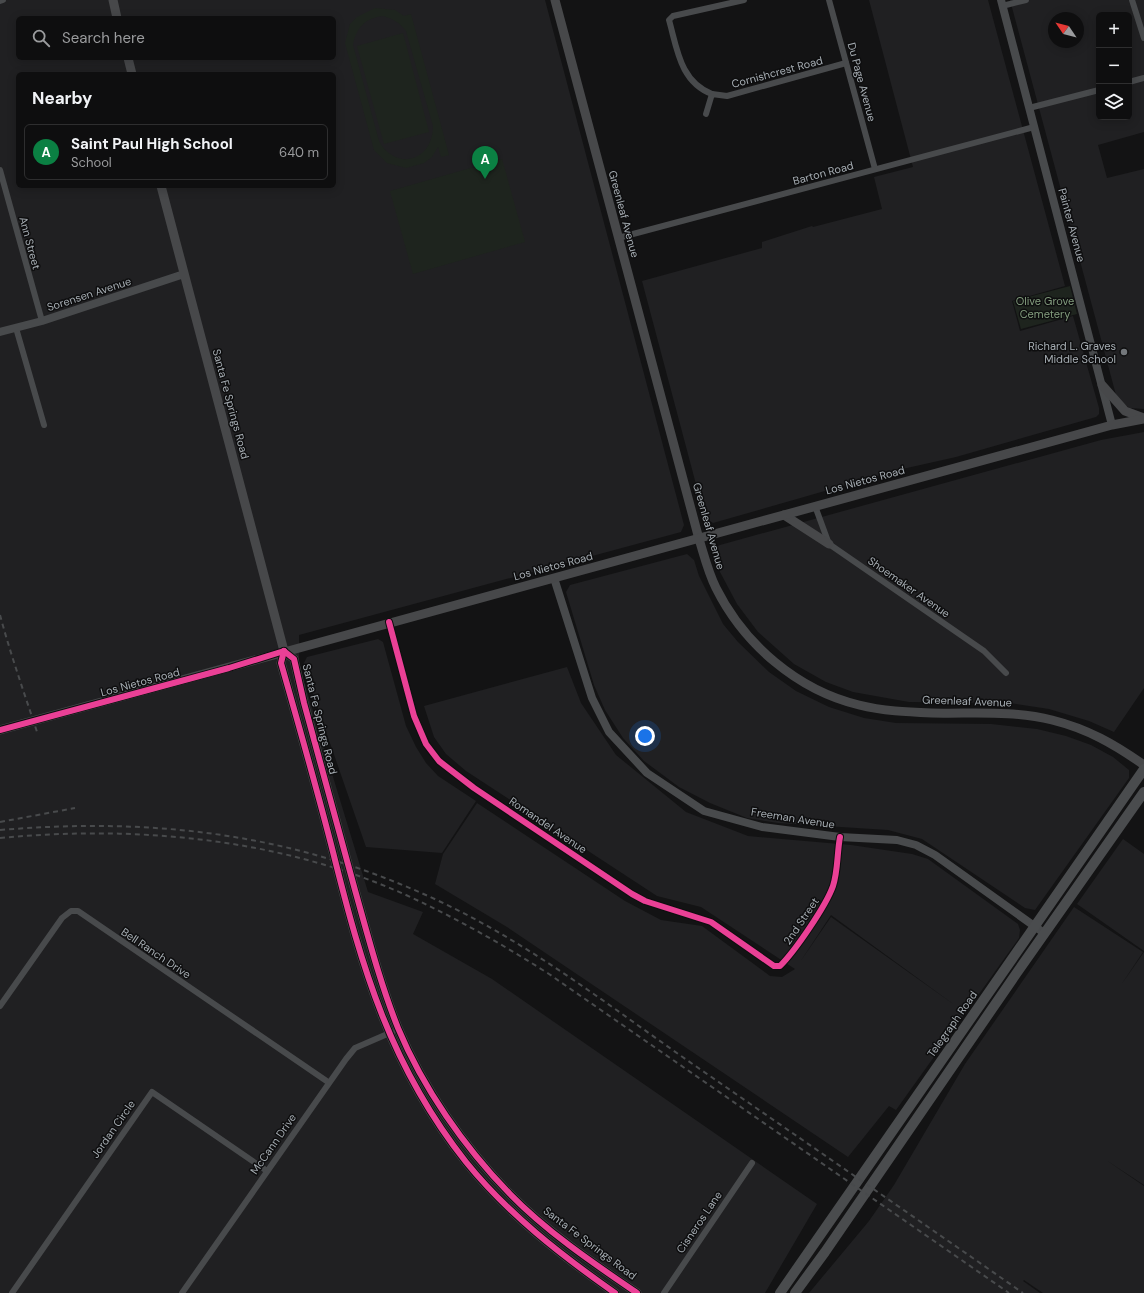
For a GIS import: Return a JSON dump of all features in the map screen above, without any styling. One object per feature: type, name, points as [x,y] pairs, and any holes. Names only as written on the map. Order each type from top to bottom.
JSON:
[{"type":"main road","points":[[113,0],[117,16]]},
{"type":"main road","name":"Greenleaf Avenue","points":[[555,0],[699,539],[716,588],[737,622],[762,651],[782,668],[809,685],[843,700],[884,710],[1019,715],[1051,720],[1092,733],[1114,744],[1144,765]]},
{"type":"main road","points":[[128,60],[132,72]]},
{"type":"main road","name":"Santa Fe Springs Road","points":[[162,188],[284,651],[281,663],[359,951],[388,1034],[420,1095],[450,1141],[482,1181],[506,1206],[545,1241],[615,1293]]},
{"type":"main road","points":[[1102,386],[1125,411],[1144,419]]},
{"type":"main road","points":[[1112,425],[1144,419]]},
{"type":"main road","name":"Los Nietos Road","points":[[0,730],[229,668],[389,622],[699,539],[1112,425]]},
{"type":"main road","points":[[784,515],[829,544]]},
{"type":"main road","name":"Santa Fe Springs Road","points":[[284,651],[294,659],[313,737],[376,966],[398,1028],[423,1076],[445,1113],[475,1154],[499,1182],[544,1225],[578,1252],[637,1293]]},
{"type":"main road","points":[[302,739],[313,737]]},
{"type":"main road","name":"Telegraph Road","points":[[780,1293],[1144,769]]},
{"type":"main road","points":[[795,1293],[825,1252],[1044,933],[1144,792]]},
{"type":"street","name":"Cornishcrest Road","points":[[744,0],[673,16],[669,20],[684,71],[691,82],[701,89],[712,94],[727,96],[846,63]]},
{"type":"street","name":"Du Page Avenue","points":[[828,0],[876,169]]},
{"type":"street","points":[[1002,3],[1026,0]]},
{"type":"street","points":[[1132,0],[1144,38]]},
{"type":"street","name":"Painter Avenue","points":[[1002,3],[1112,425]]},
{"type":"street","points":[[1132,81],[1144,78]]},
{"type":"street","points":[[1029,108],[1096,91]]},
{"type":"street","points":[[706,114],[712,94]]},
{"type":"street","name":"Barton Road","points":[[618,238],[1034,127]]},
{"type":"street","name":"Ann Street","points":[[0,170],[42,321]]},
{"type":"street","name":"Sorensen Avenue","points":[[0,332],[42,321],[184,274]]},
{"type":"street","points":[[16,328],[44,425]]},
{"type":"street","points":[[816,506],[829,544]]},
{"type":"street","name":"Shoemaker Avenue","points":[[829,544],[984,651],[1006,673]]},
{"type":"street","name":"Freeman Avenue","points":[[554,578],[592,698],[609,732],[647,773],[704,811],[762,827],[840,837],[897,840],[916,845],[935,855],[1044,933]]},
{"type":"street","name":"Romandel Avenue","points":[[389,622],[414,716],[426,744],[439,761],[474,788],[632,894],[645,901],[711,922],[767,962],[774,966],[780,966]]},
{"type":"street","name":"2nd Street","points":[[780,966],[788,958],[826,903],[833,885],[840,837]]},
{"type":"street","name":"Bell Ranch Drive","points":[[0,1006],[62,918],[71,911],[78,911],[328,1082]]},
{"type":"street","name":"McCann Drive","points":[[182,1293],[328,1082],[355,1048],[388,1034],[398,1028]]},
{"type":"street","name":"Jordan Circle","points":[[12,1293],[152,1092],[267,1171]]},
{"type":"street","name":"Cisneros Lane","points":[[664,1293],[752,1163]]},
{"type":"shaded area","points":[[0,0],[545,0],[684,525],[681,532],[299,635],[299,665],[368,892],[423,912],[413,934],[492,979],[817,1204],[765,1293],[0,1293]]},
{"type":"shaded area","points":[[869,0],[988,0],[1065,286],[1012,301],[1020,331],[1073,316],[1099,408],[1099,414],[1096,417],[956,457],[898,470],[713,523],[705,518],[642,281],[762,248],[762,242],[812,226],[813,227],[882,209],[874,177],[913,167]]},
{"type":"shaded area","points":[[1010,0],[1144,0],[1144,132],[1098,145],[1107,178],[1144,169],[1144,409],[1130,408],[1121,403],[1116,395]]},
{"type":"shaded area","points":[[1144,432],[1144,688],[1114,732],[1089,721],[1049,709],[1010,703],[909,702],[853,692],[826,682],[794,664],[758,632],[737,604],[720,572],[714,552],[716,547],[720,545],[1101,440]]},
{"type":"shaded area","points":[[687,554],[694,560],[699,576],[723,624],[738,642],[769,672],[796,691],[829,707],[864,718],[896,723],[991,724],[1037,729],[1066,736],[1091,745],[1113,757],[1129,770],[1129,778],[1035,910],[1025,908],[922,839],[888,830],[778,823],[747,818],[710,803],[679,787],[644,761],[623,738],[605,710],[594,685],[566,592],[570,585]]},
{"type":"shaded area","points":[[378,639],[383,642],[406,726],[416,747],[426,763],[438,776],[476,801],[442,853],[366,847],[303,665],[307,657]]},
{"type":"shaded area","points":[[567,667],[581,703],[616,755],[686,812],[748,836],[851,845],[912,854],[928,859],[1018,924],[1020,930],[1019,938],[896,1110],[889,1106],[848,1157],[507,927],[435,884],[443,854],[477,803],[625,901],[661,920],[702,926],[770,976],[782,977],[795,969],[701,907],[657,896],[466,771],[446,754],[434,737],[424,706]],"holes":[[[831,915],[956,1006],[831,917],[800,962]]]},
{"type":"shaded area","points":[[1123,839],[1144,854],[1144,951],[1077,904]]},
{"type":"shaded area","points":[[1074,907],[1143,952],[1121,985],[1144,952],[1144,1185],[1106,1160],[1144,1186],[1144,1293],[1043,1293],[1024,1280],[1023,1281],[1040,1293],[809,1293],[869,1221],[894,1185],[965,1064]]},
{"type":"green space","points":[[375,8],[395,10],[404,16],[411,14],[449,155],[441,157],[438,147],[432,157],[424,163],[406,168],[387,163],[374,150],[345,43],[350,24],[357,17]],"holes":[[[383,16],[398,23],[406,31],[433,126],[431,138],[427,147],[420,154],[412,158],[404,159],[395,157],[386,151],[379,141],[353,45],[356,34],[362,25],[371,19]]]},
{"type":"green space","points":[[403,33],[429,132],[384,144],[357,46]]},
{"type":"green space","points":[[502,159],[525,242],[413,274],[390,191]]},
{"type":"green space","name":"Olive Grove Cemetery","points":[[1070,286],[1077,314],[1021,329],[1013,301]]},
{"type":"railway","points":[[0,615],[38,735]]},
{"type":"railway","points":[[0,822],[75,808]]},
{"type":"railway","points":[[0,830],[115,826],[171,829],[226,836],[280,846],[334,860],[387,879],[441,902],[475,919],[571,978],[1023,1293]]},
{"type":"railway","points":[[0,838],[52,834],[103,833],[155,835],[207,840],[258,848],[308,860],[358,876],[406,895],[479,932],[549,974],[1009,1293]]},
{"type":"cycle path","points":[[389,622],[414,716],[426,744],[439,761],[474,788],[632,894],[645,901],[711,922],[774,966],[780,966],[794,950],[824,905],[833,886],[836,874],[840,837]]},
{"type":"cycle path","points":[[284,651],[294,659],[304,703],[380,977],[398,1028],[420,1073],[446,1116],[461,1137],[510,1194],[539,1221],[587,1259],[637,1293]]},
{"type":"cycle path","points":[[284,651],[281,663],[355,936],[382,1014],[398,1052],[417,1089],[440,1126],[466,1162],[499,1199],[555,1249],[615,1293]]},
{"type":"cycle path","points":[[0,730],[229,668],[284,651]]},
{"type":"place","name":"Saint Paul High School","points":[[485,179]]},
{"type":"place","name":"Richard L. Graves Middle School","points":[[1124,352]]}]
